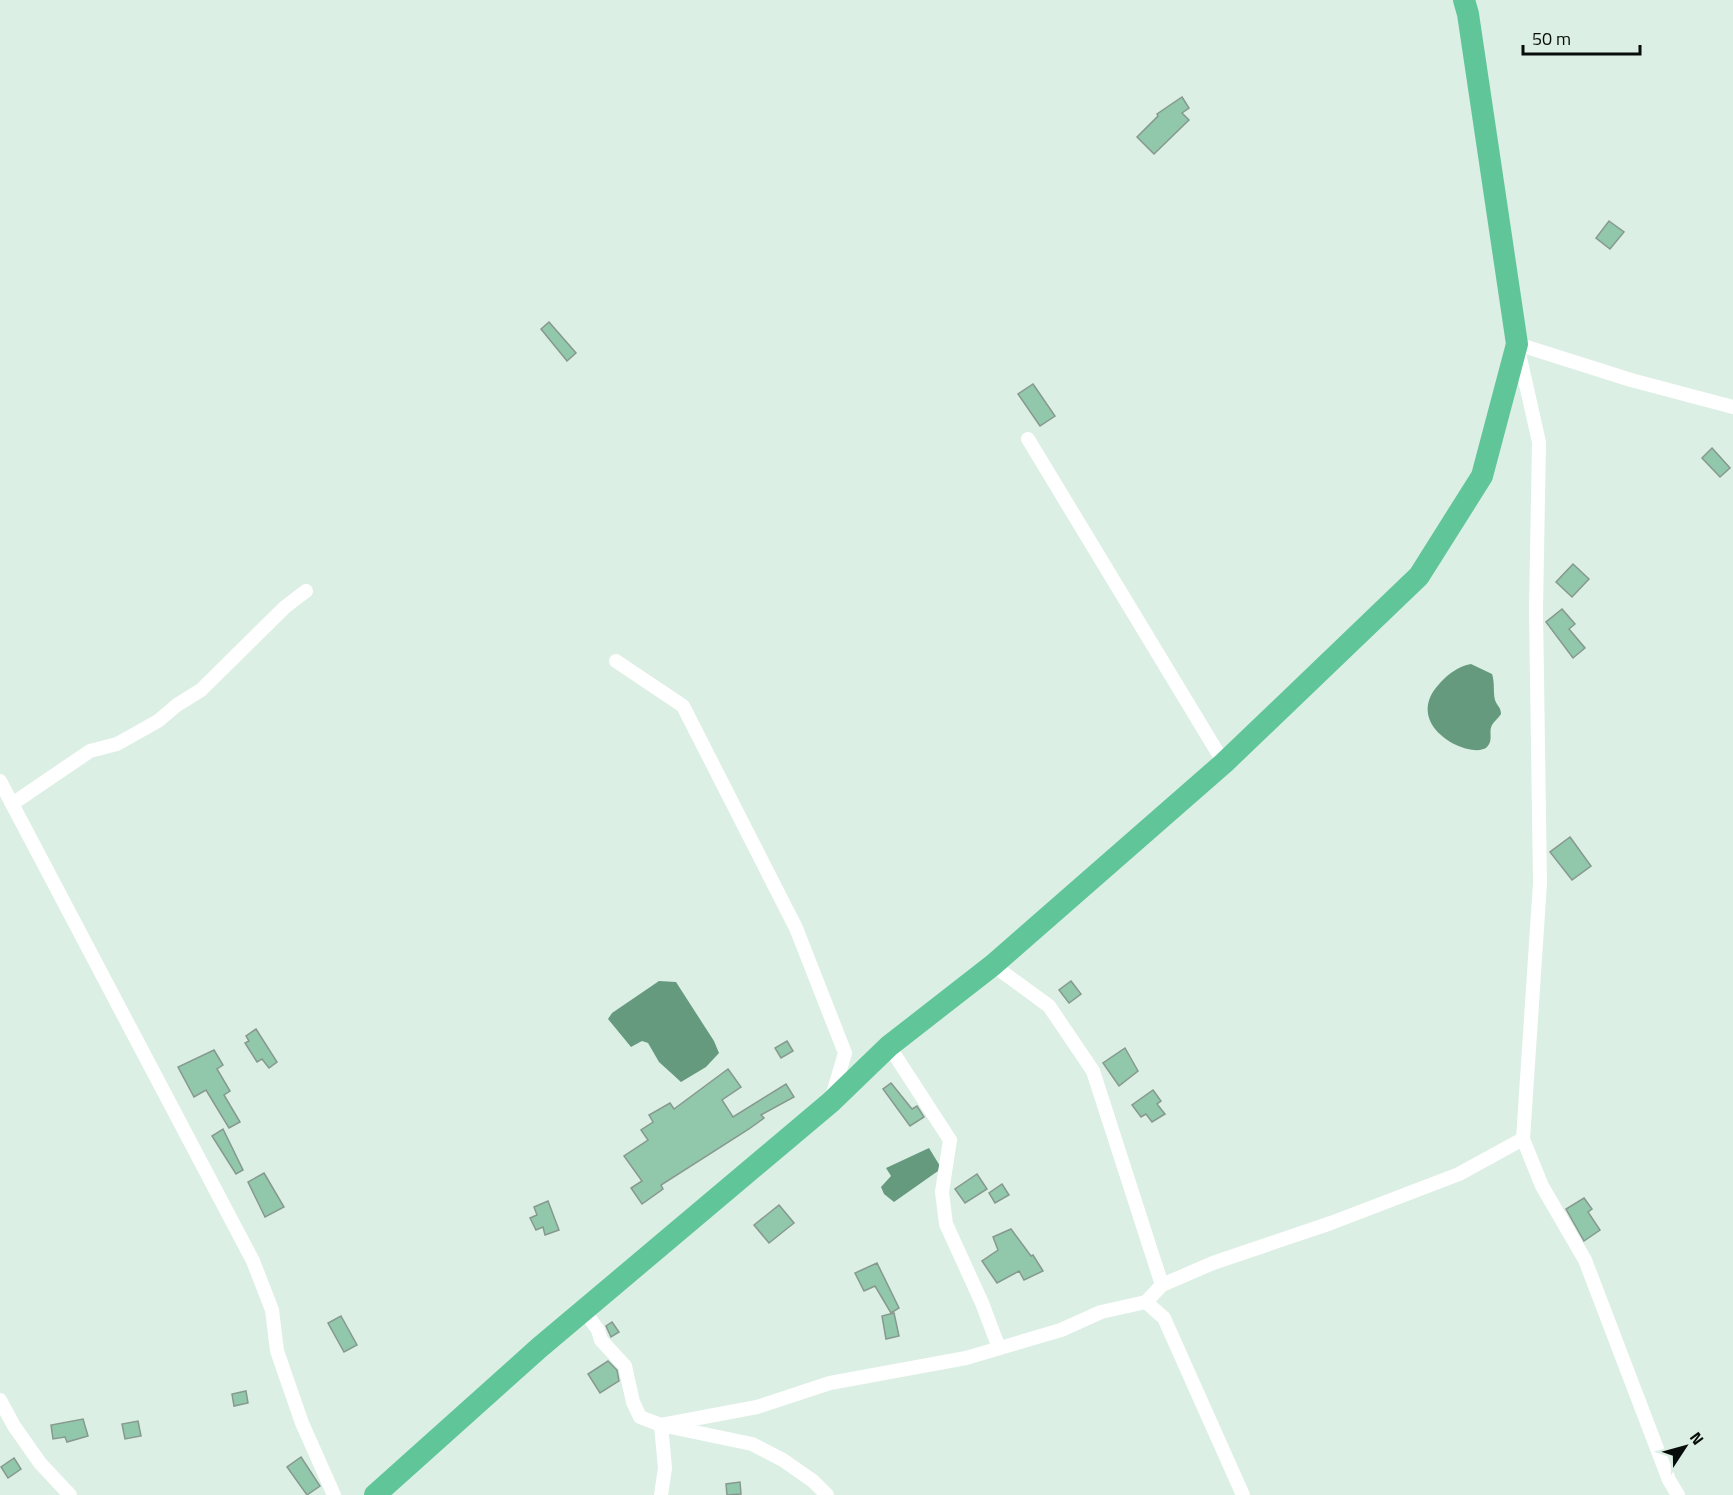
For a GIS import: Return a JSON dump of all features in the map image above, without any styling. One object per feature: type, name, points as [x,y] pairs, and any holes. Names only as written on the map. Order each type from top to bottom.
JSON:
[{"type":"highway","points":[[375,1495],[539,1348],[831,1102],[889,1046],[993,965],[1224,763],[1419,576],[1482,476],[1517,344],[1468,14],[1464,0]]},
{"type":"street","points":[[1517,344],[1631,380],[1733,407]]},
{"type":"street","points":[[1517,344],[1539,442],[1536,609],[1540,883],[1523,1139],[1542,1186],[1585,1260],[1669,1480],[1678,1495]]},
{"type":"street","points":[[1028,439],[1224,763]]},
{"type":"street","points":[[12,804],[90,751],[117,744],[158,721],[177,705],[201,690],[285,607],[306,591]]},
{"type":"street","points":[[616,661],[683,706],[796,928],[845,1053],[831,1102]]},
{"type":"street","points":[[0,781],[253,1261],[272,1310],[277,1351],[302,1423],[334,1495]]},
{"type":"street","points":[[993,965],[1049,1006],[1093,1071],[1162,1286]]},
{"type":"street","points":[[889,1046],[950,1140],[942,1192],[946,1224],[982,1302],[999,1348]]},
{"type":"street","points":[[661,1425],[757,1407],[830,1383],[966,1358],[1061,1330],[1101,1312],[1146,1302],[1162,1286],[1213,1263],[1331,1223],[1459,1174],[1523,1139]]},
{"type":"street","points":[[1146,1302],[1164,1318],[1243,1495]]},
{"type":"street","points":[[585,1311],[598,1330],[601,1340],[624,1366],[633,1402],[640,1418],[661,1425],[752,1443],[783,1460],[813,1481],[827,1495]]},
{"type":"street","points":[[0,1400],[14,1426],[40,1463],[70,1495]]},
{"type":"street","points":[[661,1425],[665,1467],[661,1495]]},
{"type":"shaded area","points":[[1471,664],[1492,674],[1495,700],[1501,712],[1491,728],[1489,744],[1479,750],[1468,749],[1442,736],[1433,726],[1428,713],[1430,699],[1440,683],[1454,671]]},
{"type":"shaded area","points":[[659,981],[676,982],[714,1041],[719,1053],[706,1067],[681,1082],[659,1062],[648,1043],[642,1041],[631,1047],[608,1019],[612,1013]]},
{"type":"shaded area","points":[[929,1148],[940,1166],[938,1171],[894,1202],[884,1194],[881,1187],[891,1176],[886,1168]]},
{"type":"building","points":[[1182,97],[1189,108],[1182,113],[1189,120],[1154,154],[1137,137],[1158,116],[1157,114]]},
{"type":"building","points":[[1609,221],[1624,232],[1610,249],[1596,238]]},
{"type":"building","points":[[549,322],[576,353],[567,361],[541,329]]},
{"type":"building","points":[[1033,384],[1055,416],[1040,426],[1018,394]]},
{"type":"building","points":[[1712,448],[1730,468],[1720,477],[1702,458]]},
{"type":"building","points":[[1573,564],[1589,579],[1572,597],[1556,582]]},
{"type":"building","points":[[1562,609],[1575,624],[1569,629],[1585,648],[1573,658],[1546,622]]},
{"type":"building","points":[[1570,837],[1591,866],[1572,880],[1550,852]]},
{"type":"building","points":[[1071,981],[1081,994],[1069,1003],[1059,990]]},
{"type":"building","points":[[256,1029],[277,1062],[269,1068],[262,1059],[257,1062],[245,1043],[249,1041],[246,1036]]},
{"type":"building","points":[[787,1041],[793,1051],[781,1058],[775,1048]]},
{"type":"building","points":[[1125,1048],[1138,1071],[1119,1086],[1103,1063]]},
{"type":"building","points":[[214,1050],[223,1065],[217,1069],[230,1091],[224,1095],[240,1122],[229,1128],[206,1090],[194,1097],[178,1067]]},
{"type":"building","points":[[728,1069],[741,1087],[722,1100],[733,1117],[786,1084],[794,1097],[761,1115],[764,1118],[749,1129],[661,1185],[663,1189],[642,1204],[631,1188],[642,1181],[624,1156],[648,1140],[641,1130],[653,1122],[649,1115],[670,1103],[674,1109]]},
{"type":"building","points":[[891,1083],[912,1109],[917,1106],[924,1117],[910,1126],[883,1089]]},
{"type":"building","points":[[1153,1090],[1161,1101],[1157,1104],[1165,1114],[1152,1122],[1146,1114],[1141,1117],[1132,1105]]},
{"type":"building","points":[[223,1129],[243,1170],[236,1174],[212,1136]]},
{"type":"building","points":[[264,1173],[284,1207],[265,1217],[248,1182]]},
{"type":"building","points":[[977,1174],[987,1189],[965,1203],[955,1189]]},
{"type":"building","points":[[1002,1184],[1009,1195],[995,1203],[989,1193]]},
{"type":"building","points":[[1584,1198],[1592,1209],[1588,1212],[1600,1230],[1584,1241],[1566,1209]]},
{"type":"building","points":[[548,1201],[559,1230],[545,1235],[543,1227],[536,1230],[530,1218],[537,1215],[534,1207]]},
{"type":"building","points":[[779,1205],[794,1223],[769,1243],[754,1225]]},
{"type":"building","points":[[1011,1229],[1043,1271],[1024,1280],[1019,1271],[997,1283],[982,1261],[998,1250],[993,1237]]},
{"type":"building","points":[[877,1263],[899,1308],[891,1313],[875,1286],[864,1291],[855,1273]]},
{"type":"building","points":[[894,1313],[899,1336],[886,1339],[882,1316]]},
{"type":"building","points":[[341,1316],[357,1345],[344,1352],[328,1323]]},
{"type":"building","points":[[612,1322],[619,1332],[611,1337],[606,1326]]},
{"type":"building","points":[[608,1361],[617,1370],[619,1381],[600,1393],[588,1374]]},
{"type":"building","points":[[246,1391],[248,1403],[234,1406],[232,1394]]},
{"type":"building","points":[[83,1419],[88,1436],[67,1442],[65,1437],[53,1439],[51,1425]]},
{"type":"building","points":[[138,1421],[141,1436],[125,1439],[122,1424]]},
{"type":"building","points":[[301,1457],[320,1486],[307,1495],[287,1467]]},
{"type":"building","points":[[14,1458],[21,1469],[8,1478],[1,1467]]},
{"type":"building","points":[[740,1482],[741,1494],[727,1495],[726,1484]]}]
